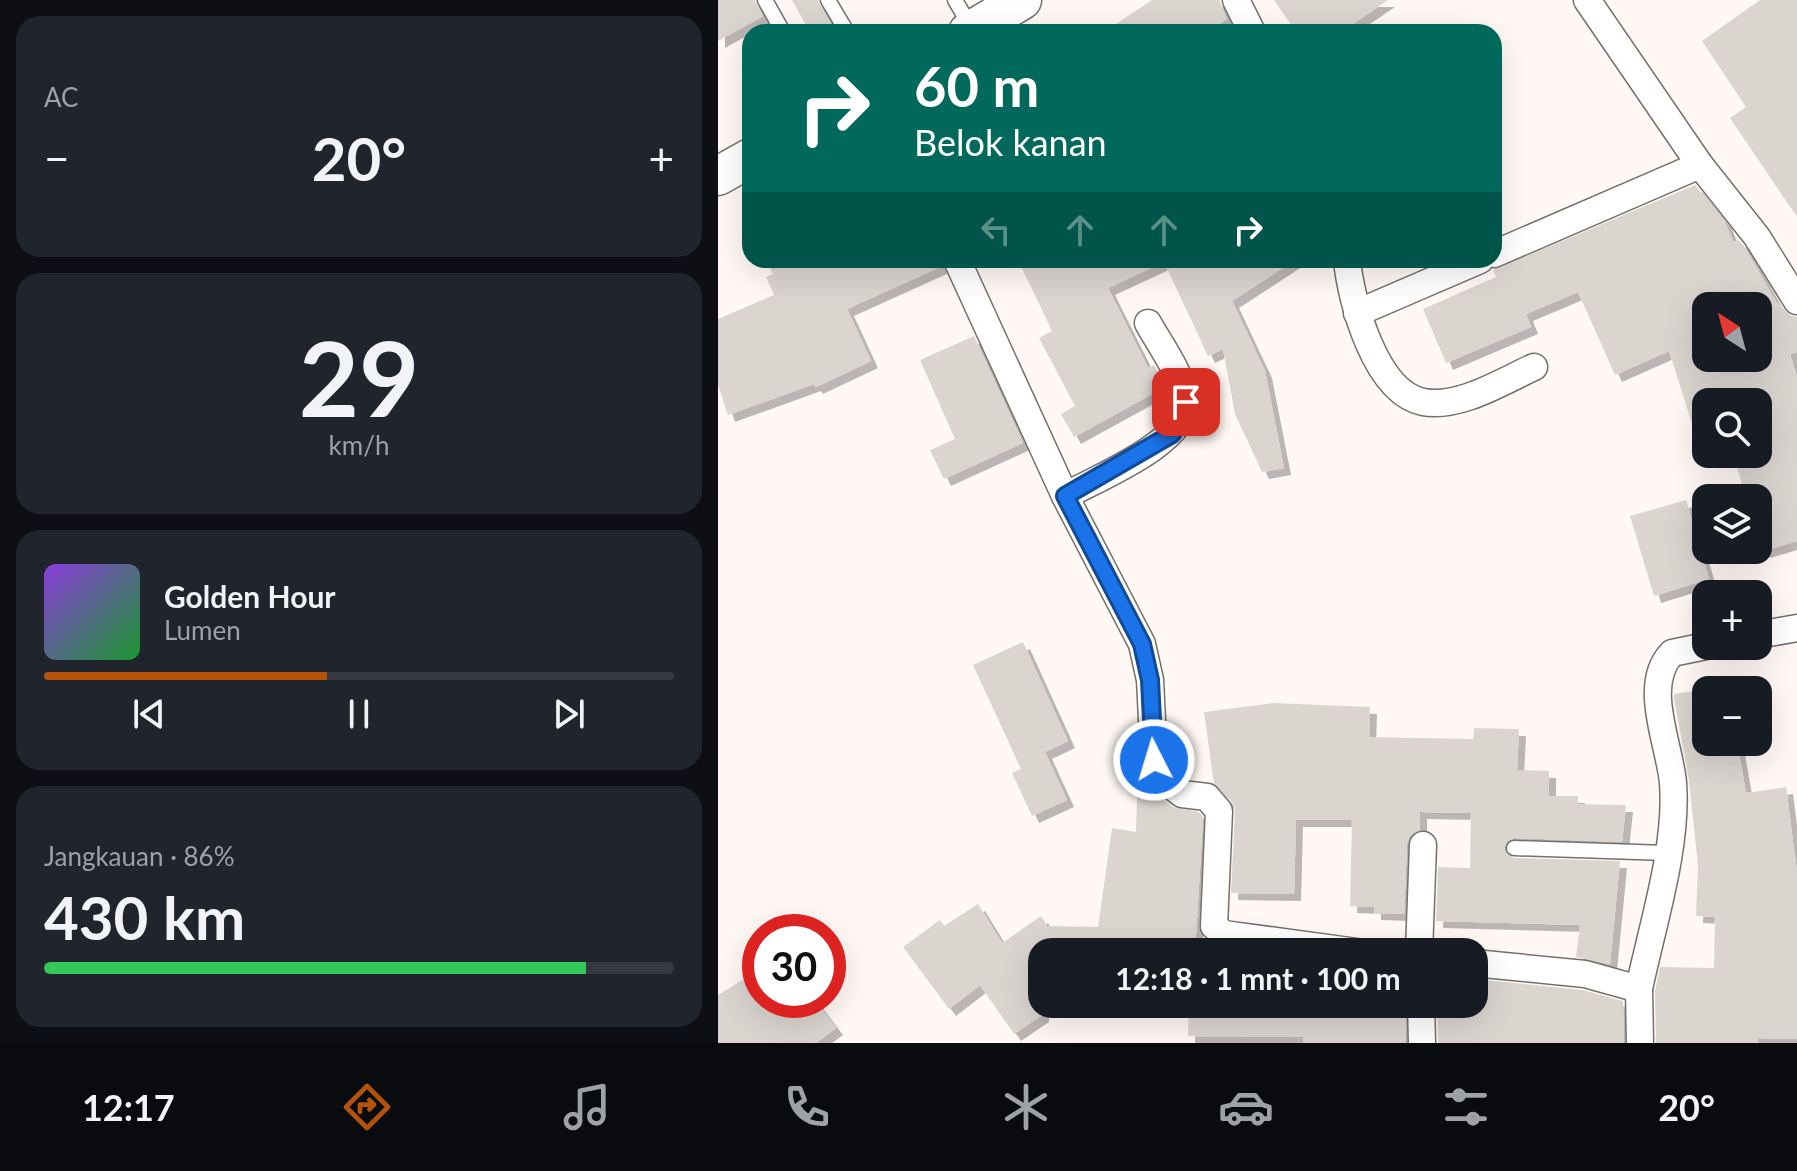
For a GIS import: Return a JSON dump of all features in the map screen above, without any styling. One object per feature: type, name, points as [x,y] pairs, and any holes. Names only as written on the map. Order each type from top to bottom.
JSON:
[{"type":"street","points":[[965,20],[1022,0]]},
{"type":"street","points":[[1236,0],[1248,24]]},
{"type":"street","points":[[1587,0],[1700,165],[1757,237],[1797,301]]},
{"type":"street","points":[[718,176],[742,162]]},
{"type":"street","points":[[1502,251],[1700,165]]},
{"type":"street","points":[[961,268],[1065,496],[1142,644],[1150,680],[1154,760],[1160,777],[1182,794],[1207,797],[1219,811],[1214,926],[1224,934],[1254,938]]},
{"type":"street","points":[[1349,268],[1357,313],[1375,355],[1396,386],[1423,402],[1454,400],[1534,367]]},
{"type":"street","points":[[1357,313],[1461,268]]},
{"type":"street","points":[[1065,496],[1156,445],[1172,434],[1184,417],[1183,389],[1148,323]]},
{"type":"street","points":[[1772,632],[1797,628]]},
{"type":"street","points":[[1640,1043],[1639,989],[1664,883],[1673,784],[1658,685],[1672,653],[1692,649]]},
{"type":"street","points":[[1420,938],[1423,845]]},
{"type":"street","points":[[1488,964],[1585,974],[1639,989]]},
{"type":"street","points":[[1421,1018],[1422,1043]]},
{"type":"lane","points":[[765,0],[778,24]]},
{"type":"lane","points":[[828,0],[842,24]]},
{"type":"lane","points":[[1514,848],[1667,853]]},
{"type":"building","points":[[718,0],[755,0],[763,16],[742,24],[742,28],[718,41]]},
{"type":"building","points":[[792,0],[818,0],[831,24],[806,24]]},
{"type":"building","points":[[1152,0],[1219,0],[1227,19],[1220,24],[1116,24]]},
{"type":"building","points":[[1274,0],[1388,0],[1353,24],[1290,24]]},
{"type":"building","points":[[1760,0],[1797,0],[1797,217],[1730,118],[1746,107],[1702,41]]},
{"type":"building","points":[[1695,185],[1725,222],[1733,242],[1739,240],[1744,246],[1770,292],[1692,292],[1692,372],[1772,372],[1772,295],[1789,315],[1797,317],[1797,352],[1790,354],[1797,377],[1797,541],[1772,548],[1772,484],[1742,484],[1737,468],[1772,468],[1772,388],[1692,388],[1692,424],[1669,351],[1615,375],[1578,292],[1526,314],[1531,327],[1446,363],[1423,309],[1496,277],[1493,270]]},
{"type":"building","points":[[770,268],[938,268],[847,309],[871,361],[816,387],[814,384],[728,415],[718,385],[718,319],[774,295],[766,277],[773,274]]},
{"type":"building","points":[[1022,268],[1151,268],[1108,288],[1148,368],[1154,365],[1165,387],[1074,437],[1061,414],[1075,406],[1039,338],[1052,331]]},
{"type":"building","points":[[1167,268],[1283,268],[1232,301],[1265,371],[1284,468],[1262,472],[1235,414],[1223,349],[1208,356]]},
{"type":"building","points":[[974,336],[1023,443],[944,479],[930,450],[955,439],[920,360]]},
{"type":"building","points":[[1686,500],[1692,521],[1692,564],[1705,564],[1709,579],[1692,580],[1692,584],[1654,596],[1630,516]]},
{"type":"building","points":[[1023,642],[1068,741],[1045,752],[1067,800],[1032,816],[1012,773],[1021,769],[973,665]]},
{"type":"building","points":[[1692,691],[1692,756],[1739,756],[1746,793],[1786,787],[1797,873],[1797,1039],[1758,1038],[1758,1043],[1656,1043],[1655,991],[1660,967],[1714,968],[1715,917],[1696,916],[1698,865],[1689,781],[1674,694]]},
{"type":"building","points":[[1273,703],[1370,707],[1369,737],[1473,739],[1474,728],[1519,729],[1517,770],[1549,771],[1549,796],[1578,796],[1578,804],[1626,805],[1622,842],[1514,838],[1504,847],[1506,853],[1514,858],[1620,861],[1610,964],[1576,957],[1580,925],[1436,921],[1438,867],[1470,868],[1471,813],[1420,812],[1420,830],[1410,836],[1407,844],[1404,914],[1374,913],[1374,907],[1350,906],[1352,820],[1296,820],[1294,894],[1231,893],[1235,811],[1231,801],[1214,784],[1204,712]]},
{"type":"building","points":[[1137,797],[1161,798],[1173,807],[1199,812],[1203,817],[1196,938],[1028,938],[1028,1018],[1038,1018],[1014,1034],[980,985],[949,1009],[903,947],[940,920],[944,926],[978,904],[1002,943],[1041,916],[1047,926],[1098,927],[1112,828],[1136,832]]},
{"type":"building","points":[[742,980],[742,1018],[828,1018],[836,1028],[816,1043],[718,1043],[718,995]]},
{"type":"building","points":[[1488,980],[1582,990],[1623,1001],[1624,1043],[1438,1043],[1437,1018],[1488,1018]]},
{"type":"building","points":[[1189,1018],[1405,1018],[1406,1043],[1303,1043],[1303,1037],[1188,1036]]},
{"type":"route","points":[[1154,760],[1150,680],[1142,644],[1065,496],[1172,434],[1184,417],[1186,402]]}]
